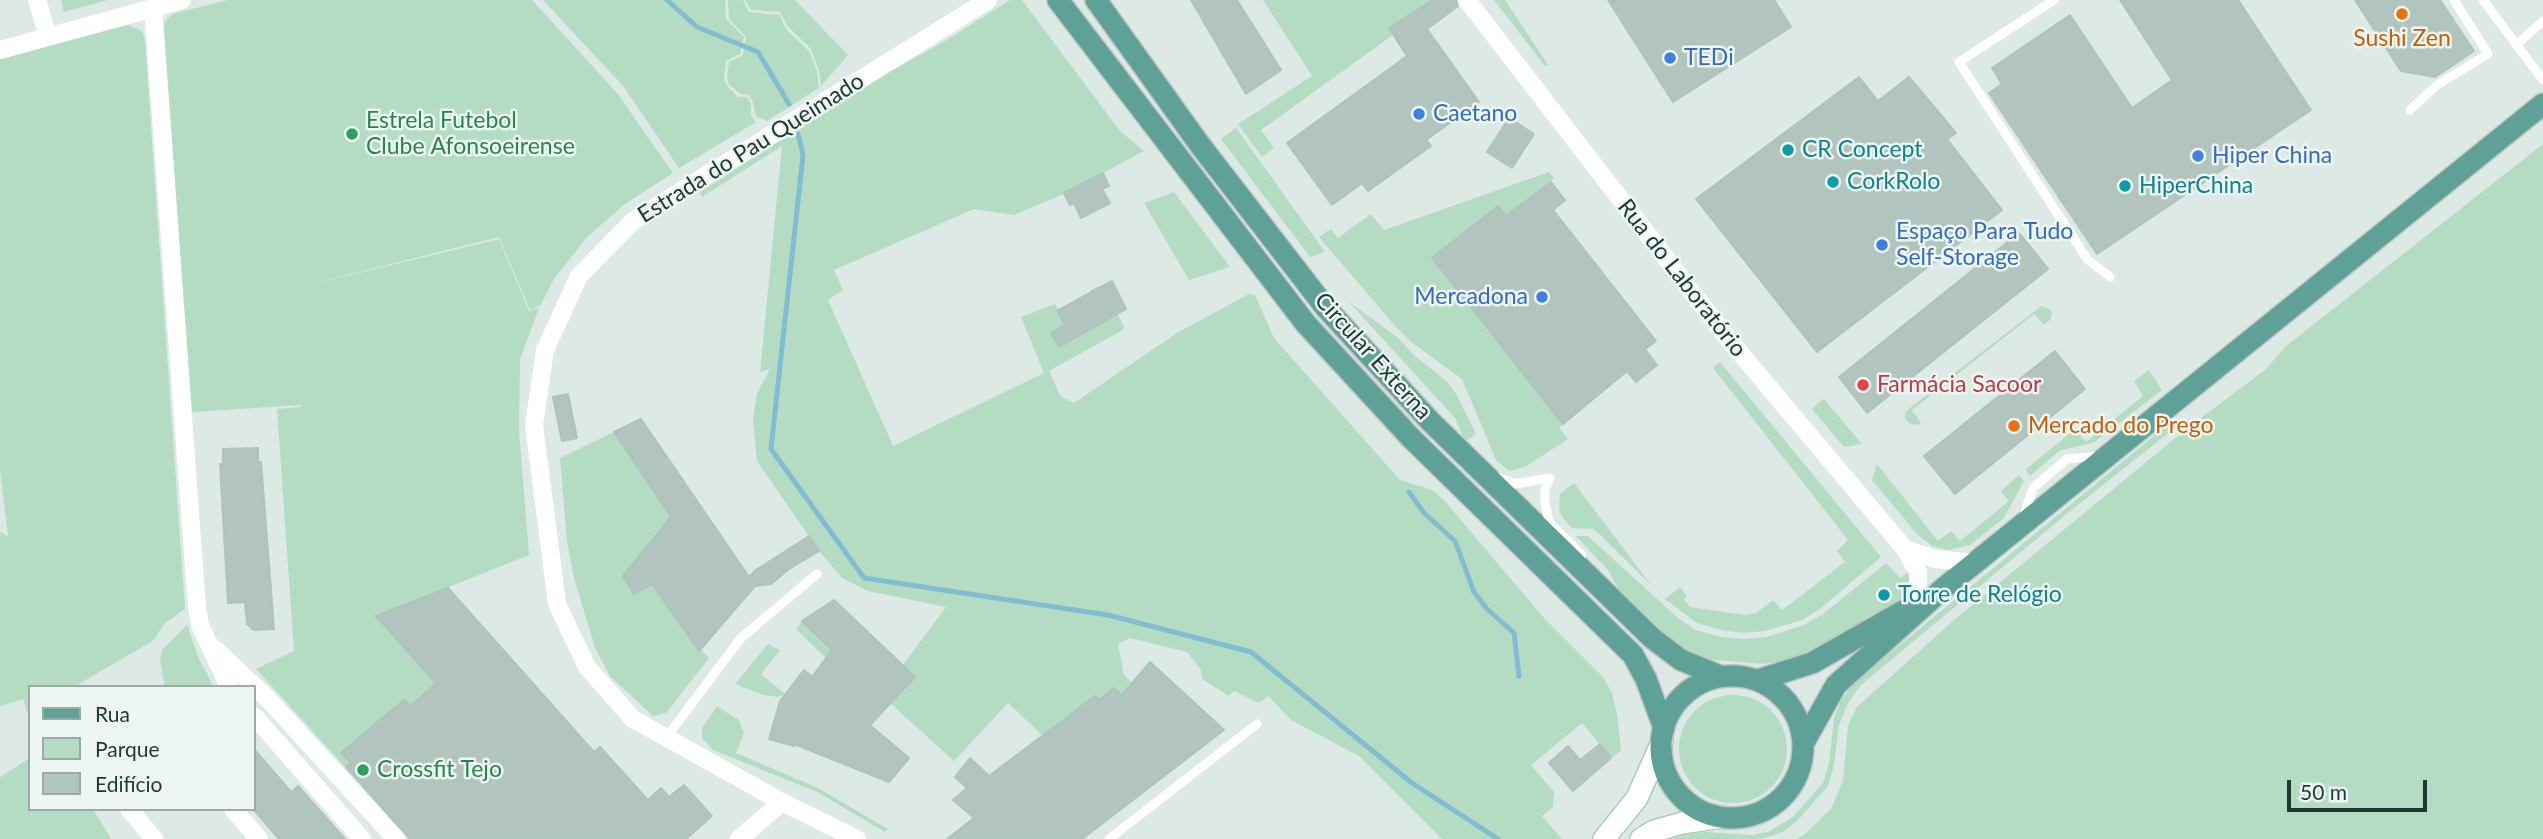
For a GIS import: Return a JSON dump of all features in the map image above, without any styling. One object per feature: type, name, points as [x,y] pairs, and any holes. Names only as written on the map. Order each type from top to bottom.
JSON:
[{"type":"main road","name":"Circular Externa","points":[[1096,0],[1106,9],[1200,145],[1325,308],[1430,421],[1665,650],[1681,660],[1720,676]]},
{"type":"main road","name":"Circular Externa","points":[[1064,7],[1306,324],[1412,438],[1633,655],[1646,678],[1663,735]]},
{"type":"main road","points":[[1803,744],[1836,685],[1945,587],[2543,104]]},
{"type":"main road","points":[[1758,680],[1812,663],[1945,587]]},
{"type":"main road","points":[[1604,839],[1637,798],[1672,710],[1684,694],[1701,683],[1720,676],[1739,676],[1758,680],[1776,690],[1791,705],[1800,724],[1803,744],[1800,768],[1790,789],[1772,806],[1751,816],[1682,823],[1654,831],[1641,839]]},
{"type":"main road","points":[[1663,735],[1663,760],[1668,777],[1677,791],[1705,814],[1722,817]]},
{"type":"street","points":[[37,0],[47,37]]},
{"type":"street","points":[[0,50],[182,0]]},
{"type":"street","points":[[1050,0],[1064,7]]},
{"type":"street","name":"Rua do Laboratório","points":[[1467,0],[1725,335],[1905,549],[1918,572],[1918,602]]},
{"type":"street","name":"Estrada do Pau Queimado","points":[[857,839],[782,802],[633,719],[587,667],[557,604],[534,425],[545,350],[579,276],[633,221],[985,1]]},
{"type":"street","points":[[153,8],[197,608],[200,625],[228,685]]},
{"type":"street","points":[[1905,549],[1935,559],[1974,563]]},
{"type":"street","points":[[208,643],[253,685]]},
{"type":"street","points":[[256,688],[396,839]]},
{"type":"street","points":[[256,718],[362,839]]},
{"type":"street","points":[[739,839],[782,802]]},
{"type":"street","points":[[131,811],[154,839]]},
{"type":"street","points":[[235,811],[259,839]]},
{"type":"lane","points":[[2054,0],[1959,62],[2087,259],[2110,277]]},
{"type":"lane","points":[[2410,110],[2437,85],[2488,54],[2454,0]]},
{"type":"lane","points":[[2483,0],[2543,80]]},
{"type":"lane","points":[[2516,45],[2543,21]]},
{"type":"lane","points":[[1475,465],[1515,484],[1550,478],[1545,489],[1549,522],[1603,577],[1609,596]]},
{"type":"lane","points":[[666,738],[741,638],[817,574]]},
{"type":"lane","points":[[1109,839],[1257,724]]},
{"type":"green space","points":[[61,0],[108,0],[64,12]]},
{"type":"green space","points":[[228,0],[532,0],[617,93],[673,173],[625,204],[588,236],[554,279],[540,306],[530,310],[499,237],[292,289],[499,239],[529,311],[539,308],[520,359],[519,431],[529,555],[376,616],[436,683],[346,768],[256,669],[294,651],[277,409],[301,405],[192,412],[164,29],[165,21],[172,14]]},
{"type":"green space","points":[[543,0],[725,0],[726,19],[744,37],[740,54],[726,61],[724,78],[727,86],[738,97],[747,97],[751,103],[751,115],[756,122],[679,168],[623,86]]},
{"type":"green space","points":[[728,0],[743,0],[749,12],[780,15],[786,29],[809,51],[817,71],[819,88],[767,121],[756,116],[749,95],[741,94],[729,85],[729,62],[743,55],[746,37],[729,19]]},
{"type":"green space","points":[[745,0],[795,0],[848,55],[821,86],[811,49],[788,27],[780,12],[751,10]]},
{"type":"green space","points":[[1010,0],[1022,0],[1120,131],[1144,151],[1068,192],[1014,215],[974,209],[834,270],[843,290],[828,300],[893,446],[1044,373],[1021,317],[1055,304],[1065,325],[1051,333],[1059,346],[1107,320],[1090,290],[1103,285],[1124,327],[1123,330],[1049,371],[1060,396],[1074,403],[1177,333],[1249,294],[1255,295],[1274,338],[1400,480],[1432,490],[1443,499],[1544,618],[1603,677],[1612,693],[1621,751],[1611,758],[1582,723],[1531,765],[1554,792],[1553,807],[1542,816],[1562,839],[1442,839],[1359,756],[1291,720],[1268,696],[1259,703],[1234,691],[1229,696],[1202,679],[1201,670],[1187,652],[1130,638],[1118,644],[1124,675],[1202,747],[1114,688],[1099,700],[1095,696],[1081,707],[1072,721],[1068,715],[1042,735],[1008,703],[954,761],[890,703],[914,677],[903,665],[946,607],[868,591],[842,578],[819,551],[757,461],[753,419],[757,394],[770,369],[760,372],[782,146],[702,197],[700,192],[873,81],[945,41]]},
{"type":"green space","points":[[1263,0],[1433,0],[1390,28],[1393,35],[1261,130],[1274,148],[1262,157],[1238,124],[1312,76]]},
{"type":"green space","points":[[1494,0],[1505,0],[1548,65],[1545,66]]},
{"type":"green space","points":[[128,25],[142,31],[145,41],[185,609],[164,624],[154,640],[77,685],[28,685],[26,711],[24,699],[0,706],[0,532],[8,536],[0,470],[0,59]]},
{"type":"green space","points":[[1236,128],[1325,252],[1310,257],[1221,139]]},
{"type":"green space","points":[[2543,144],[2543,839],[1796,839],[1804,835],[1831,809],[1843,781],[1848,725],[1857,707],[1953,621],[2190,426],[2266,369],[2286,346]]},
{"type":"green space","points":[[1549,172],[1554,178],[1507,216],[1498,206],[1432,259],[1563,424],[1559,428],[1568,439],[1525,467],[1509,471],[1496,460],[1462,379],[1411,342],[1319,237],[1331,229],[1338,238],[1371,214],[1384,230]]},
{"type":"green space","points":[[1174,192],[1230,267],[1189,280],[1144,203]]},
{"type":"green space","points":[[1349,302],[1397,337],[1415,356],[1445,380],[1455,392],[1476,434],[1465,442],[1455,418]]},
{"type":"green space","points":[[2041,306],[2050,309],[2050,320],[2044,325],[2034,314],[1912,410],[1921,423],[1909,423],[1905,413],[1910,408]]},
{"type":"green space","points":[[1720,362],[1881,557],[1820,609],[1802,620],[1765,631],[1743,633],[1697,623],[1665,599],[1680,587],[1687,596],[1684,599],[1690,607],[1745,615],[1756,613],[1773,600],[1782,610],[1845,562],[1837,551],[1848,540],[1713,368]]},
{"type":"green space","points":[[2149,370],[2162,390],[2095,442],[2059,451],[2030,476],[2025,470],[2075,429],[2086,442],[2143,396],[2134,381]]},
{"type":"green space","points":[[1823,399],[1862,444],[1844,447],[1812,409]]},
{"type":"green space","points":[[2172,421],[2177,426],[1860,686],[1847,705],[1839,725],[1834,765],[1828,786],[1797,821],[1783,832],[1762,839],[1673,839],[1683,834],[1706,832],[1752,835],[1768,832],[1793,817],[1823,783],[1829,764],[1834,718],[1841,700],[1856,681]]},
{"type":"green space","points":[[614,432],[671,517],[623,576],[634,594],[652,584],[699,651],[701,649],[709,658],[666,713],[653,716],[610,676],[595,648],[574,578],[567,541],[560,458]]},
{"type":"green space","points":[[1877,464],[1938,541],[1951,531],[1960,541],[2009,501],[2001,491],[2019,475],[2024,481],[2004,518],[1970,545],[1948,550],[1932,546],[1917,534],[1872,480]]},
{"type":"green space","points":[[1574,483],[1652,586],[1594,529],[1572,528],[1562,517],[1559,508],[1560,494]]},
{"type":"green space","points":[[1576,536],[1588,536],[1678,618],[1696,630],[1721,637],[1767,637],[1804,625],[1823,614],[1886,563],[1900,578],[1909,572],[1910,587],[1907,597],[1809,657],[1762,664],[1704,659],[1685,652],[1668,640],[1624,600],[1608,570]]},
{"type":"green space","points":[[802,621],[832,650],[826,658],[796,629]]},
{"type":"green space","points":[[187,625],[199,659],[212,684],[165,685],[160,661],[162,650]]},
{"type":"green space","points":[[768,644],[780,650],[761,674],[785,694],[778,697],[763,695],[735,684]]},
{"type":"green space","points":[[1733,695],[1763,704],[1771,711],[1778,719],[1787,749],[1778,779],[1771,787],[1763,794],[1733,803],[1703,794],[1695,787],[1688,779],[1679,749],[1688,719],[1695,711],[1703,704]]},
{"type":"green space","points":[[717,706],[739,720],[744,733],[736,753],[818,788],[888,829],[885,832],[817,792],[713,750],[702,738],[702,728]]},
{"type":"green space","points":[[28,759],[28,811],[94,811],[111,839],[0,839],[0,777]]},
{"type":"building","points":[[1191,0],[1237,0],[1281,70],[1246,94]]},
{"type":"building","points":[[1433,0],[1456,0],[1458,6],[1427,29],[1479,102],[1426,140],[1431,146],[1368,191],[1362,183],[1332,205],[1287,143],[1407,56],[1389,28]]},
{"type":"building","points":[[1608,0],[1774,0],[1791,27],[1673,102]]},
{"type":"building","name":"HiperChina","points":[[2120,0],[2238,0],[2311,110],[2097,254],[1989,93],[2002,84],[1992,68],[2070,15],[2132,108],[2172,80]]},
{"type":"building","points":[[2355,0],[2440,0],[2474,51],[2435,77],[2401,71]]},
{"type":"building","points":[[1859,77],[1878,101],[1909,77],[1956,133],[1947,139],[2002,210],[1817,352],[1696,199]]},
{"type":"building","points":[[1509,118],[1534,134],[1512,168],[1487,152]]},
{"type":"building","points":[[1103,173],[1109,186],[1102,189],[1110,203],[1081,218],[1074,203],[1070,205],[1064,193]]},
{"type":"building","name":"Mercadona","points":[[1551,182],[1565,200],[1553,210],[1656,341],[1645,349],[1657,365],[1636,382],[1627,371],[1563,424],[1432,258],[1498,206],[1506,216]]},
{"type":"building","points":[[2019,233],[2048,269],[1867,413],[1839,377]]},
{"type":"building","points":[[1112,281],[1126,309],[1059,347],[1051,333],[1065,325],[1057,311]]},
{"type":"building","points":[[2055,351],[2085,389],[1955,494],[1924,456]]},
{"type":"building","points":[[568,394],[577,438],[562,441],[553,397]]},
{"type":"building","points":[[641,419],[749,577],[809,536],[819,551],[789,569],[771,584],[755,586],[699,651],[652,584],[634,594],[623,576],[671,517],[614,432]]},
{"type":"building","points":[[258,448],[274,629],[254,630],[247,624],[245,602],[228,603],[220,464],[223,464],[223,449]]},
{"type":"building","points":[[448,588],[594,752],[600,747],[648,800],[661,788],[669,797],[684,785],[712,816],[686,839],[410,839],[346,767],[351,763],[341,753],[404,700],[410,707],[436,683],[376,616]]},
{"type":"building","points":[[834,600],[915,677],[870,725],[909,758],[889,782],[794,744],[769,739],[780,701],[804,670],[812,677],[832,650],[802,621]]},
{"type":"building","points":[[1150,662],[1224,730],[1082,839],[947,839],[974,818],[953,800],[967,788],[955,777],[970,758],[989,776],[1095,696],[1099,700],[1114,688],[1122,695]]},
{"type":"building","points":[[1600,744],[1611,758],[1573,791],[1549,763],[1568,746],[1580,760]]},
{"type":"building","points":[[256,751],[291,792],[298,786],[345,839],[279,839],[255,811]]},
{"type":"waterway","points":[[667,0],[697,27],[758,52],[789,104]]},
{"type":"waterway","points":[[798,134],[803,155],[771,449],[864,578],[1108,615],[1251,652],[1412,783],[1498,839]]},
{"type":"waterway","points":[[1409,492],[1424,513],[1455,541],[1474,592],[1487,609],[1514,633],[1519,676]]},
{"type":"place","name":"Sushi Zen","points":[[2402,14]]},
{"type":"place","name":"TEDi","points":[[1670,58]]},
{"type":"place","name":"Caetano","points":[[1419,114]]},
{"type":"place","name":"Estrela Futebol Clube Afonsoeirense","points":[[352,134]]},
{"type":"place","name":"CR Concept","points":[[1788,150]]},
{"type":"place","name":"Hiper China","points":[[2198,156]]},
{"type":"place","name":"CorkRolo","points":[[1833,182]]},
{"type":"place","name":"HiperChina","points":[[2125,186]]},
{"type":"place","name":"Espaço Para Tudo Self-Storage","points":[[1882,245]]},
{"type":"place","name":"Mercadona","points":[[1542,297]]},
{"type":"place","name":"Farmácia Sacoor","points":[[1863,385]]},
{"type":"place","name":"Mercado do Prego","points":[[2014,426]]},
{"type":"place","name":"Torre de Relógio","points":[[1884,595]]},
{"type":"place","name":"Crossfit Tejo","points":[[363,770]]}]
